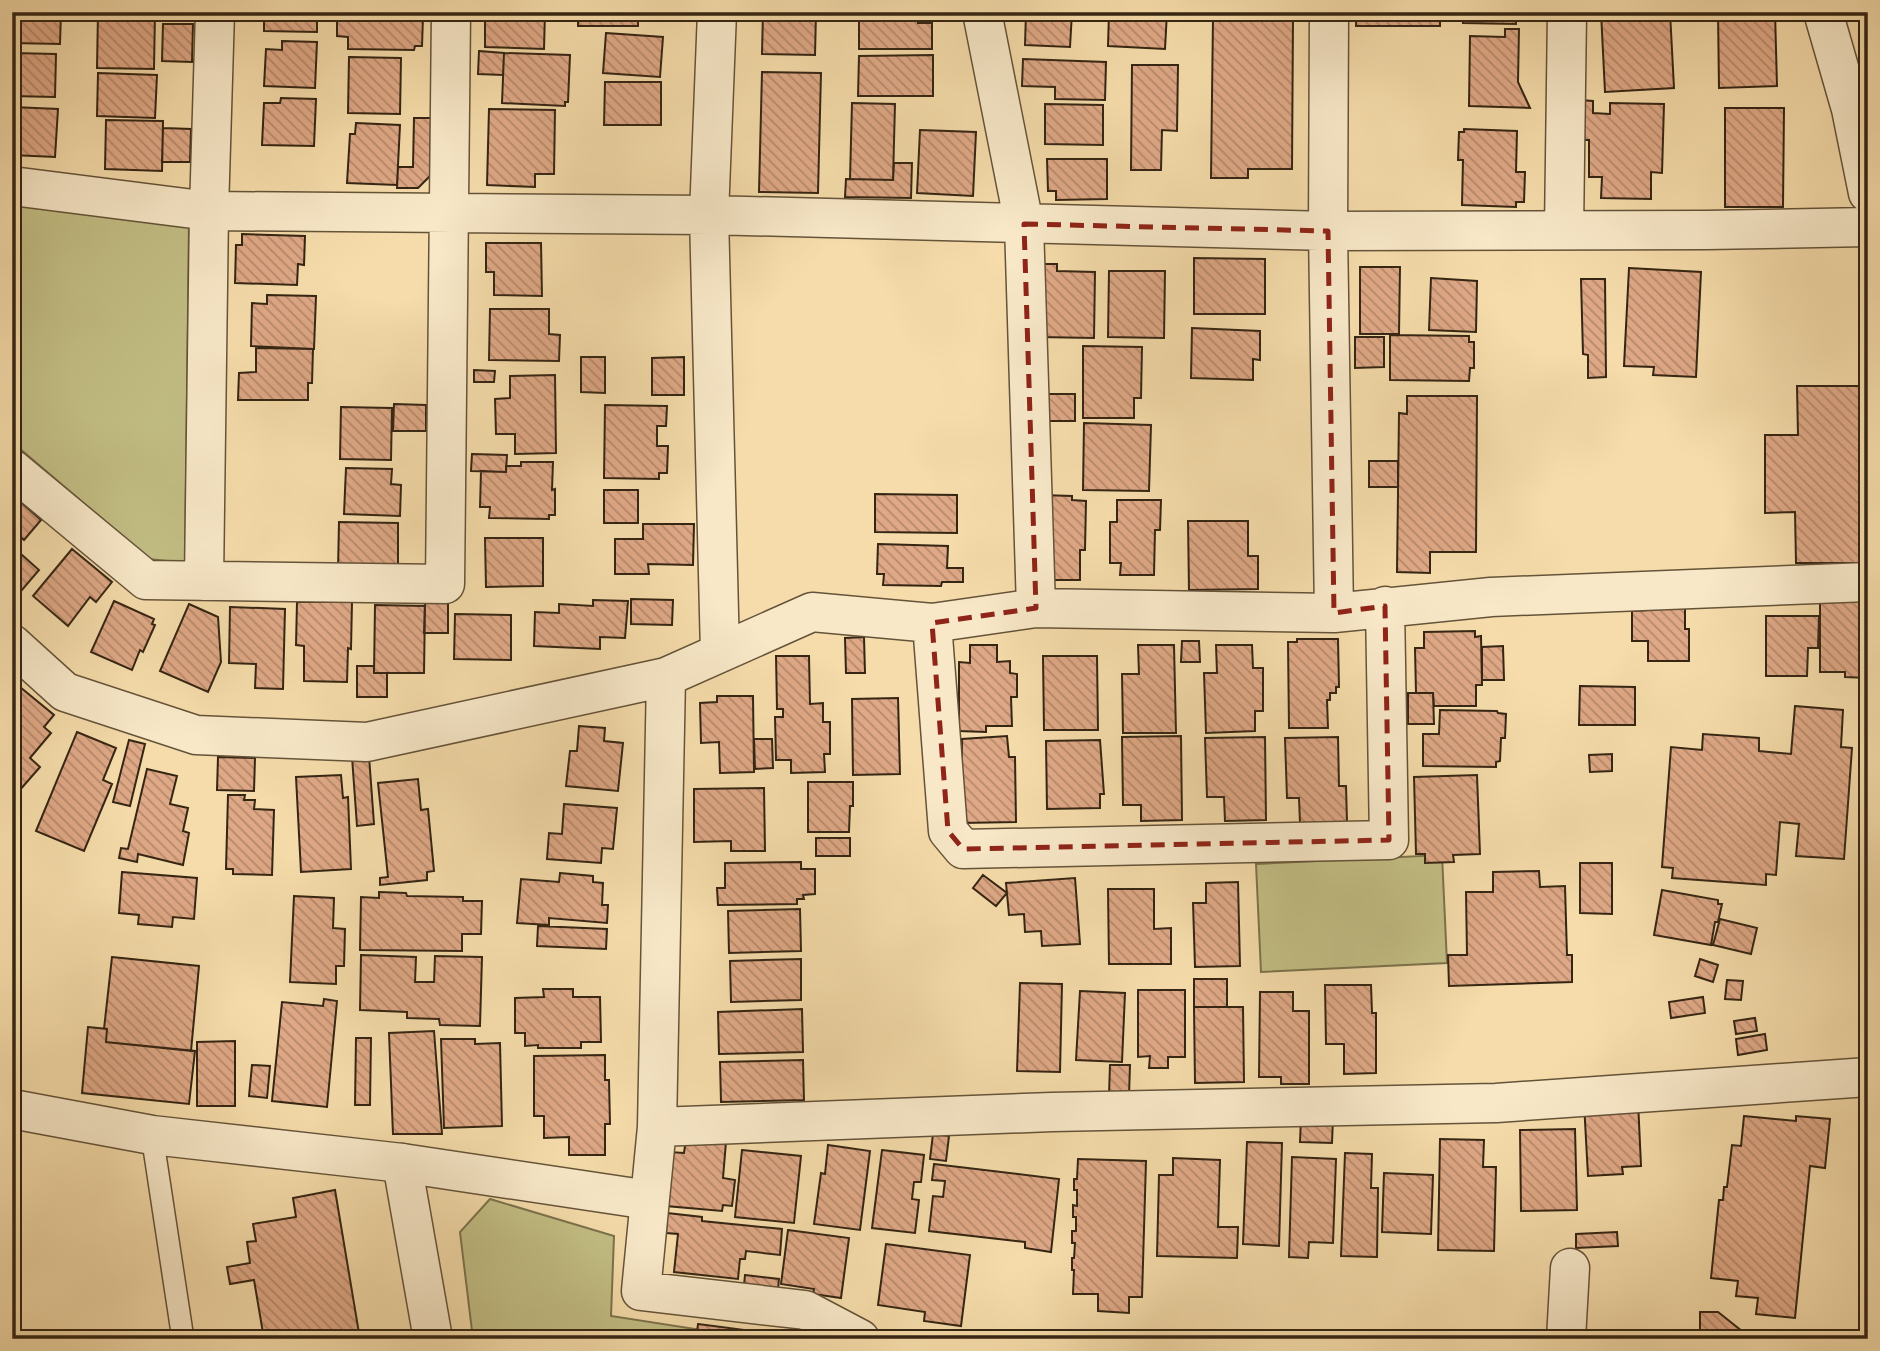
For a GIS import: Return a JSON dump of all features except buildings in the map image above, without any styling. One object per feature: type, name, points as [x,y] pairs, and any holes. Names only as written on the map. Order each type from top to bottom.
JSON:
[{"type":"street","points":[[204,581],[209,211],[215,12]]},
{"type":"street","points":[[12,469],[146,580],[445,584],[451,12]]},
{"type":"street","points":[[717,12],[709,215],[720,653]]},
{"type":"street","points":[[982,12],[1024,224],[1036,608]]},
{"type":"street","points":[[1329,12],[1328,231],[1334,613]]},
{"type":"street","points":[[1564,230],[1567,12]]},
{"type":"street","points":[[1823,12],[1851,109],[1868,193]]},
{"type":"street","points":[[12,186],[209,211],[709,215],[1328,231],[1868,227]]},
{"type":"street","points":[[12,644],[65,692],[196,735],[367,742],[666,677],[811,612],[932,623],[1036,608],[1334,613],[1492,597],[1868,582]]},
{"type":"street","points":[[932,623],[948,831],[963,849],[1390,840],[1385,607]]},
{"type":"street","points":[[666,677],[657,1127],[641,1291],[805,1310],[860,1339]]},
{"type":"street","points":[[657,1127],[1052,1112],[1496,1103],[1868,1077]]},
{"type":"street","points":[[12,1109],[152,1135],[402,1164],[649,1200]]},
{"type":"street","points":[[402,1164],[433,1339]]},
{"type":"street","points":[[1566,1339],[1570,1268]]},
{"type":"lane","points":[[152,1135],[183,1339]]},
{"type":"highlighted area","points":[[1024,224],[1328,231],[1334,613],[1385,606],[1389,840],[963,849],[948,831],[932,623],[1036,608]]},
{"type":"shaded area","points":[[12,201],[189,220],[185,563],[149,559],[12,442]]},
{"type":"shaded area","points":[[1442,855],[1447,963],[1261,972],[1256,864]]},
{"type":"shaded area","points":[[490,1199],[614,1236],[611,1316],[759,1339],[473,1339],[460,1232]]}]
